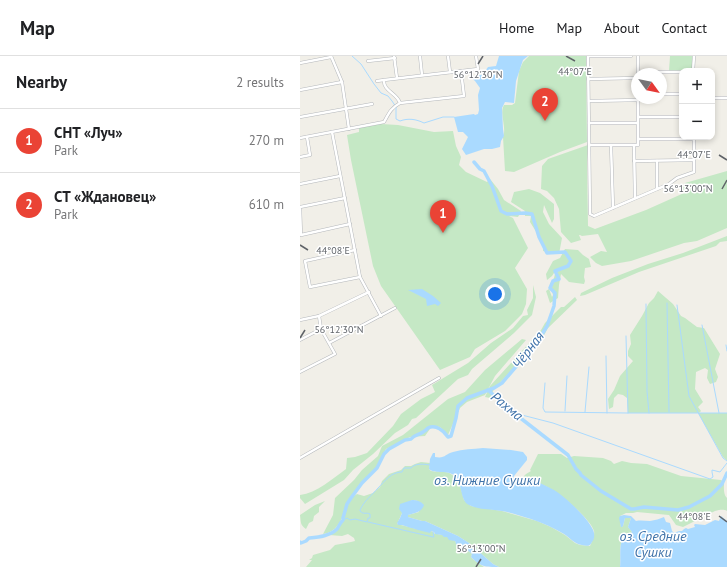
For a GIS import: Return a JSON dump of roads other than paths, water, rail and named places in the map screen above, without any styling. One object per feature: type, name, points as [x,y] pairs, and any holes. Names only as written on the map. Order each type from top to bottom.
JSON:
[{"type":"street","points":[[300,63],[331,56],[342,82],[349,129]]},
{"type":"street","points":[[420,56],[422,75]]},
{"type":"street","points":[[448,56],[450,72]]},
{"type":"street","points":[[376,81],[478,69],[476,56]]},
{"type":"street","points":[[631,56],[588,56],[590,214],[594,216],[669,184],[677,178],[694,172],[694,140]]},
{"type":"street","points":[[638,56],[638,68]]},
{"type":"street","points":[[694,56],[694,68]]},
{"type":"street","points":[[368,61],[394,57],[397,78]]},
{"type":"street","points":[[300,138],[384,122],[391,110],[400,103],[464,96],[461,71]]},
{"type":"street","points":[[667,72],[679,72]]},
{"type":"street","points":[[588,79],[631,78]]},
{"type":"street","points":[[384,80],[385,87],[400,103]]},
{"type":"street","points":[[300,90],[342,82]]},
{"type":"street","points":[[667,94],[679,94]]},
{"type":"street","points":[[715,98],[727,98]]},
{"type":"street","points":[[588,101],[631,99]]},
{"type":"street","points":[[300,117],[372,104]]},
{"type":"street","points":[[589,145],[638,145],[638,104]]},
{"type":"street","points":[[638,117],[679,117]]},
{"type":"street","points":[[589,123],[638,123]]},
{"type":"street","points":[[332,132],[360,277],[381,316]]},
{"type":"street","points":[[300,157],[310,155],[307,137]]},
{"type":"street","points":[[638,139],[679,138]]},
{"type":"street","points":[[611,145],[613,208]]},
{"type":"street","points":[[634,145],[635,198]]},
{"type":"street","points":[[634,161],[694,160]]},
{"type":"street","points":[[657,161],[657,189]]},
{"type":"street","points":[[300,184],[340,176]]},
{"type":"street","points":[[345,198],[300,207],[301,235],[350,224]]},
{"type":"street","points":[[355,250],[305,261],[310,287],[360,277]]},
{"type":"street","points":[[300,320],[320,316],[368,292]]},
{"type":"street","points":[[330,343],[395,308]]},
{"type":"street","points":[[300,372],[335,354],[321,329],[320,316]]},
{"type":"street","points":[[300,340],[321,329]]},
{"type":"street","points":[[300,458],[439,378]]},
{"type":"water","points":[[499,56],[528,56],[523,60],[516,81],[514,103],[505,102],[502,108],[504,136],[500,147],[484,149],[466,155],[462,149],[468,137],[463,132],[458,132],[454,117],[478,114],[478,95],[480,88],[470,77],[483,74],[488,67],[496,66]]},
{"type":"water","points":[[422,289],[441,303],[438,306],[435,304],[427,306],[426,299],[408,290]]},
{"type":"water","name":"оз. Нижние Сушки","points":[[483,448],[523,452],[527,457],[527,460],[513,478],[524,483],[532,479],[554,490],[575,507],[593,530],[594,539],[591,544],[585,546],[579,544],[564,534],[531,519],[498,510],[473,507],[464,500],[458,480],[455,476],[449,473],[435,472],[429,469],[430,459],[433,453],[435,453],[435,457],[441,457],[457,451]]},
{"type":"water","points":[[412,500],[418,501],[424,505],[420,511],[408,515],[408,517],[425,521],[458,536],[469,543],[493,564],[499,567],[481,565],[471,557],[472,554],[457,546],[455,541],[449,540],[447,537],[435,534],[431,531],[430,533],[398,525],[397,523],[402,513],[399,509],[400,504]]},
{"type":"water","name":"оз. Средние Сушки","points":[[620,516],[631,516],[636,521],[650,521],[664,517],[666,522],[670,523],[674,533],[682,531],[686,528],[688,529],[695,527],[695,524],[705,525],[715,520],[719,521],[721,516],[727,521],[727,567],[620,567],[621,543],[632,532],[628,527],[631,518],[625,518],[623,526],[621,527],[619,518]]},
{"type":"waterway","points":[[352,56],[361,64],[381,93],[388,96],[392,101],[396,107],[396,119],[400,121],[412,119],[424,123],[443,117],[454,117]]},
{"type":"waterway","name":"Чёрная","points":[[300,542],[306,541],[309,538],[328,535],[337,529],[343,520],[347,504],[362,483],[377,468],[384,454],[389,449],[405,440],[411,439],[431,427],[440,429],[448,437],[451,436],[458,406],[467,398],[494,388],[502,383],[538,341],[547,326],[554,306],[555,293],[550,288],[553,281],[559,279],[555,271],[568,266],[571,261],[565,252],[547,253],[539,237],[532,214],[507,214],[501,211],[492,186],[484,171],[474,162]]},
{"type":"waterway","points":[[667,303],[669,412]]},
{"type":"waterway","points":[[646,304],[647,391],[649,413]]},
{"type":"waterway","points":[[677,305],[689,396],[723,458],[727,461]]},
{"type":"waterway","points":[[702,325],[719,413]]},
{"type":"waterway","points":[[626,336],[628,413]]},
{"type":"waterway","points":[[726,345],[727,351]]},
{"type":"waterway","points":[[606,356],[607,413]]},
{"type":"waterway","points":[[585,412],[589,367]]},
{"type":"waterway","points":[[565,411],[567,376]]},
{"type":"waterway","points":[[545,383],[543,408],[545,412],[727,413]]},
{"type":"waterway","name":"Рахма","points":[[488,390],[514,413],[568,455],[581,475],[601,491],[631,509],[644,507],[678,510],[689,507],[710,496],[722,484],[727,473]]},
{"type":"waterway","points":[[514,413],[553,423],[710,479],[713,477],[712,470],[720,472],[727,463]]},
{"type":"waterway","points":[[343,520],[347,518],[350,520],[355,519],[367,522],[368,518],[370,518],[370,514],[363,513],[360,510],[366,501],[388,477],[398,472],[402,472],[404,468],[411,468],[420,464],[430,465]]},
{"type":"waterway","points":[[368,522],[434,537],[433,532]]},
{"type":"place","name":"СТ «Ждановец»","points":[[545,121]]},
{"type":"place","name":"СНТ «Луч»","points":[[443,233]]}]
